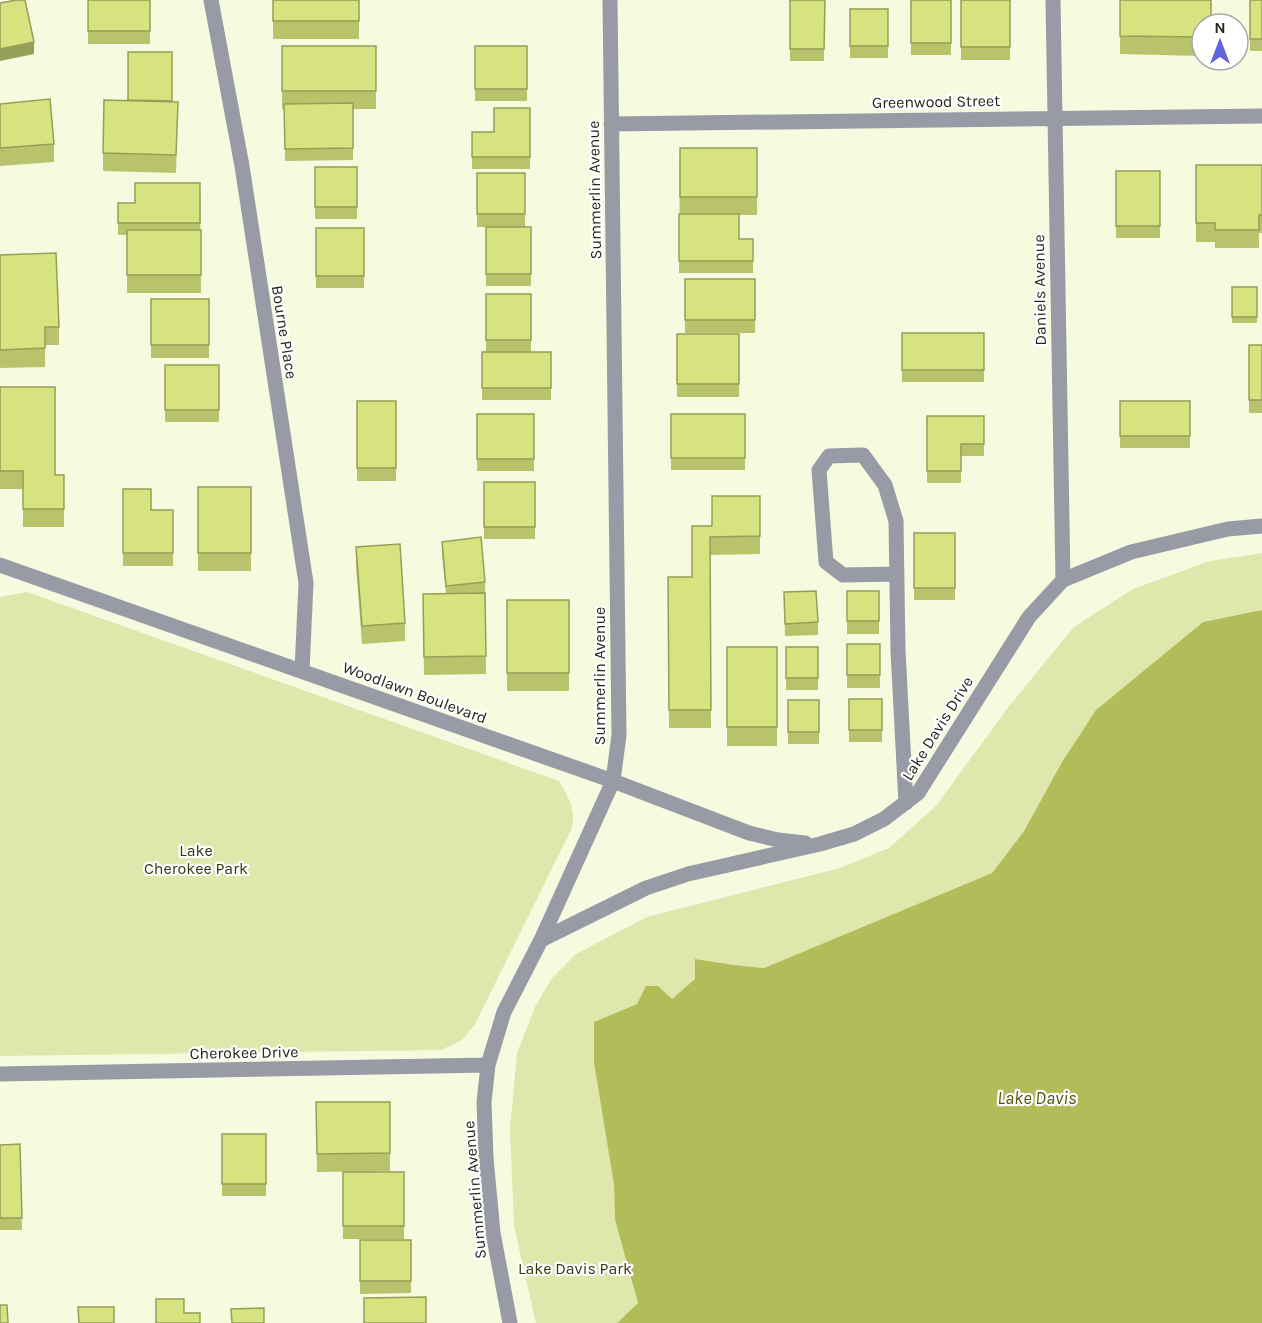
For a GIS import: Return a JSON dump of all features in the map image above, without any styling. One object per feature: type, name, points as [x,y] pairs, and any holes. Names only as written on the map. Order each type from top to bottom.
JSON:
[{"type":"street","name":"Bourne Place","points":[[212,0],[242,166],[306,583],[302,671]]},
{"type":"street","name":"Summerlin Avenue","points":[[510,1323],[493,1233],[486,1158],[484,1102],[488,1065],[504,1012],[541,940],[613,781],[620,735],[610,0]]},
{"type":"street","name":"Daniels Avenue","points":[[1053,0],[1063,579]]},
{"type":"street","name":"Greenwood Street","points":[[611,124],[1262,116]]},
{"type":"street","points":[[896,574],[843,575],[826,562],[819,470],[829,456],[862,455],[885,485],[896,521],[898,651],[906,803]]},
{"type":"street","name":"Lake Davis Drive","points":[[541,940],[646,888],[688,874],[820,844],[854,834],[884,819],[918,793],[1029,616],[1063,579],[1131,552],[1228,530],[1262,526]]},
{"type":"street","name":"Woodlawn Boulevard","points":[[0,566],[613,781],[748,833],[778,840],[820,844]]},
{"type":"street","name":"Cherokee Drive","points":[[0,1074],[488,1065]]},
{"type":"green space","name":"Lake Davis Park","points":[[1262,553],[1262,610],[1203,622],[1096,710],[1062,762],[1024,831],[992,873],[764,968],[695,959],[695,979],[672,1000],[658,987],[637,1004],[594,1022],[594,1063],[614,1185],[615,1220],[638,1303],[617,1323],[536,1323],[514,1226],[510,1129],[517,1053],[535,1007],[552,978],[576,954],[647,917],[840,868],[889,848],[936,806],[1010,705],[1074,627],[1133,589],[1210,561]]},
{"type":"green space","name":"Lake Cherokee Park","points":[[27,592],[559,781],[569,799],[572,811],[571,830],[475,1024],[462,1040],[441,1050],[0,1056],[0,597]]},
{"type":"water","name":"Lake Davis","points":[[1262,610],[1262,1323],[617,1323],[638,1303],[615,1220],[614,1185],[594,1063],[594,1022],[637,1004],[646,986],[658,986],[672,999],[695,979],[695,959],[764,968],[992,873],[1024,831],[1062,762],[1096,710],[1203,622]]},
{"type":"building","points":[[25,0],[34,42],[0,49],[0,3]]},
{"type":"building","points":[[88,0],[150,0],[150,31],[88,31]]},
{"type":"building","points":[[273,0],[359,0],[359,21],[273,21]]},
{"type":"building","points":[[790,0],[825,0],[824,49],[790,49]]},
{"type":"building","points":[[911,0],[951,0],[951,43],[911,43]]},
{"type":"building","points":[[961,0],[1010,0],[1010,47],[961,47]]},
{"type":"building","points":[[1120,0],[1211,0],[1211,12],[1190,12],[1190,37],[1120,36]]},
{"type":"building","points":[[1250,0],[1262,0],[1262,39],[1250,39]]},
{"type":"building","points":[[850,9],[888,9],[888,46],[850,46]]},
{"type":"building","points":[[282,46],[376,46],[376,91],[282,91]]},
{"type":"building","points":[[475,46],[527,46],[527,89],[475,89]]},
{"type":"building","points":[[128,52],[172,52],[172,101],[128,100]]},
{"type":"building","points":[[50,99],[54,144],[0,148],[0,104]]},
{"type":"building","points":[[104,100],[178,102],[176,155],[103,153]]},
{"type":"building","points":[[353,103],[353,148],[285,149],[284,104]]},
{"type":"building","points":[[494,108],[530,108],[530,157],[472,157],[472,132],[494,132]]},
{"type":"building","points":[[680,148],[757,148],[757,197],[680,197]]},
{"type":"building","points":[[1196,165],[1262,165],[1262,215],[1259,215],[1259,230],[1215,230],[1215,223],[1196,223]]},
{"type":"building","points":[[315,167],[357,167],[357,207],[315,207]]},
{"type":"building","points":[[1116,171],[1160,171],[1160,226],[1116,226]]},
{"type":"building","points":[[477,173],[525,173],[525,214],[477,214]]},
{"type":"building","points":[[135,183],[200,183],[200,223],[118,223],[118,203],[135,203]]},
{"type":"building","points":[[679,214],[739,214],[739,239],[753,239],[753,261],[679,261]]},
{"type":"building","points":[[486,227],[531,227],[531,274],[486,274]]},
{"type":"building","points":[[316,228],[364,228],[364,276],[316,276]]},
{"type":"building","points":[[127,230],[201,230],[201,275],[127,275]]},
{"type":"building","points":[[56,253],[59,327],[45,327],[45,348],[0,350],[0,255]]},
{"type":"building","points":[[685,279],[755,279],[755,320],[685,320]]},
{"type":"building","points":[[1232,287],[1257,287],[1257,317],[1232,317]]},
{"type":"building","points":[[486,294],[531,294],[531,340],[486,340]]},
{"type":"building","points":[[151,299],[209,299],[209,345],[151,345]]},
{"type":"building","points":[[902,333],[984,333],[984,370],[902,370]]},
{"type":"building","points":[[677,334],[739,334],[739,384],[677,384]]},
{"type":"building","points":[[1249,345],[1262,345],[1262,400],[1249,400]]},
{"type":"building","points":[[482,352],[551,352],[551,388],[482,388]]},
{"type":"building","points":[[165,365],[219,365],[219,410],[165,410]]},
{"type":"building","points":[[0,387],[55,387],[55,475],[64,475],[64,509],[23,509],[23,471],[0,471]]},
{"type":"building","points":[[357,401],[396,401],[396,468],[357,468]]},
{"type":"building","points":[[1120,401],[1190,401],[1190,436],[1120,436]]},
{"type":"building","points":[[477,414],[534,414],[534,459],[477,459]]},
{"type":"building","points":[[671,414],[745,414],[745,458],[671,458]]},
{"type":"building","points":[[927,416],[984,416],[984,444],[961,444],[961,471],[927,471]]},
{"type":"building","points":[[484,482],[535,482],[535,527],[484,527]]},
{"type":"building","points":[[198,487],[251,487],[251,553],[198,553]]},
{"type":"building","points":[[123,489],[151,489],[151,510],[173,510],[173,553],[123,553]]},
{"type":"building","points":[[712,496],[760,496],[760,536],[710,537],[711,710],[669,710],[668,577],[692,577],[692,526],[712,526]]},
{"type":"building","points":[[914,533],[955,533],[955,588],[914,588]]},
{"type":"building","points":[[481,537],[485,582],[446,586],[442,542]]},
{"type":"building","points":[[400,544],[405,623],[362,626],[356,547]]},
{"type":"building","points":[[816,591],[818,622],[785,624],[784,592]]},
{"type":"building","points":[[847,591],[879,591],[879,621],[847,621]]},
{"type":"building","points":[[485,593],[486,656],[424,657],[423,594]]},
{"type":"building","points":[[507,600],[569,600],[569,673],[507,673]]},
{"type":"building","points":[[847,644],[880,644],[880,675],[847,675]]},
{"type":"building","points":[[727,647],[777,647],[777,727],[727,727]]},
{"type":"building","points":[[786,647],[818,647],[818,678],[786,678]]},
{"type":"building","points":[[849,699],[882,699],[882,730],[849,730]]},
{"type":"building","points":[[788,700],[819,700],[819,732],[788,732]]},
{"type":"building","points":[[316,1102],[390,1102],[390,1153],[317,1154]]},
{"type":"building","points":[[222,1134],[266,1134],[266,1184],[222,1184]]},
{"type":"building","points":[[20,1144],[22,1218],[0,1218],[0,1145]]},
{"type":"building","points":[[343,1172],[404,1172],[404,1226],[343,1226]]},
{"type":"building","points":[[360,1240],[411,1240],[411,1281],[360,1281]]},
{"type":"building","points":[[426,1297],[426,1323],[364,1323],[364,1298]]},
{"type":"building","points":[[156,1299],[184,1299],[184,1313],[200,1313],[200,1323],[156,1323]]},
{"type":"building","points":[[0,1305],[7,1305],[8,1323],[0,1323]]},
{"type":"building","points":[[78,1307],[114,1307],[114,1323],[79,1323]]},
{"type":"building","points":[[264,1308],[264,1323],[232,1323],[231,1309]]}]
